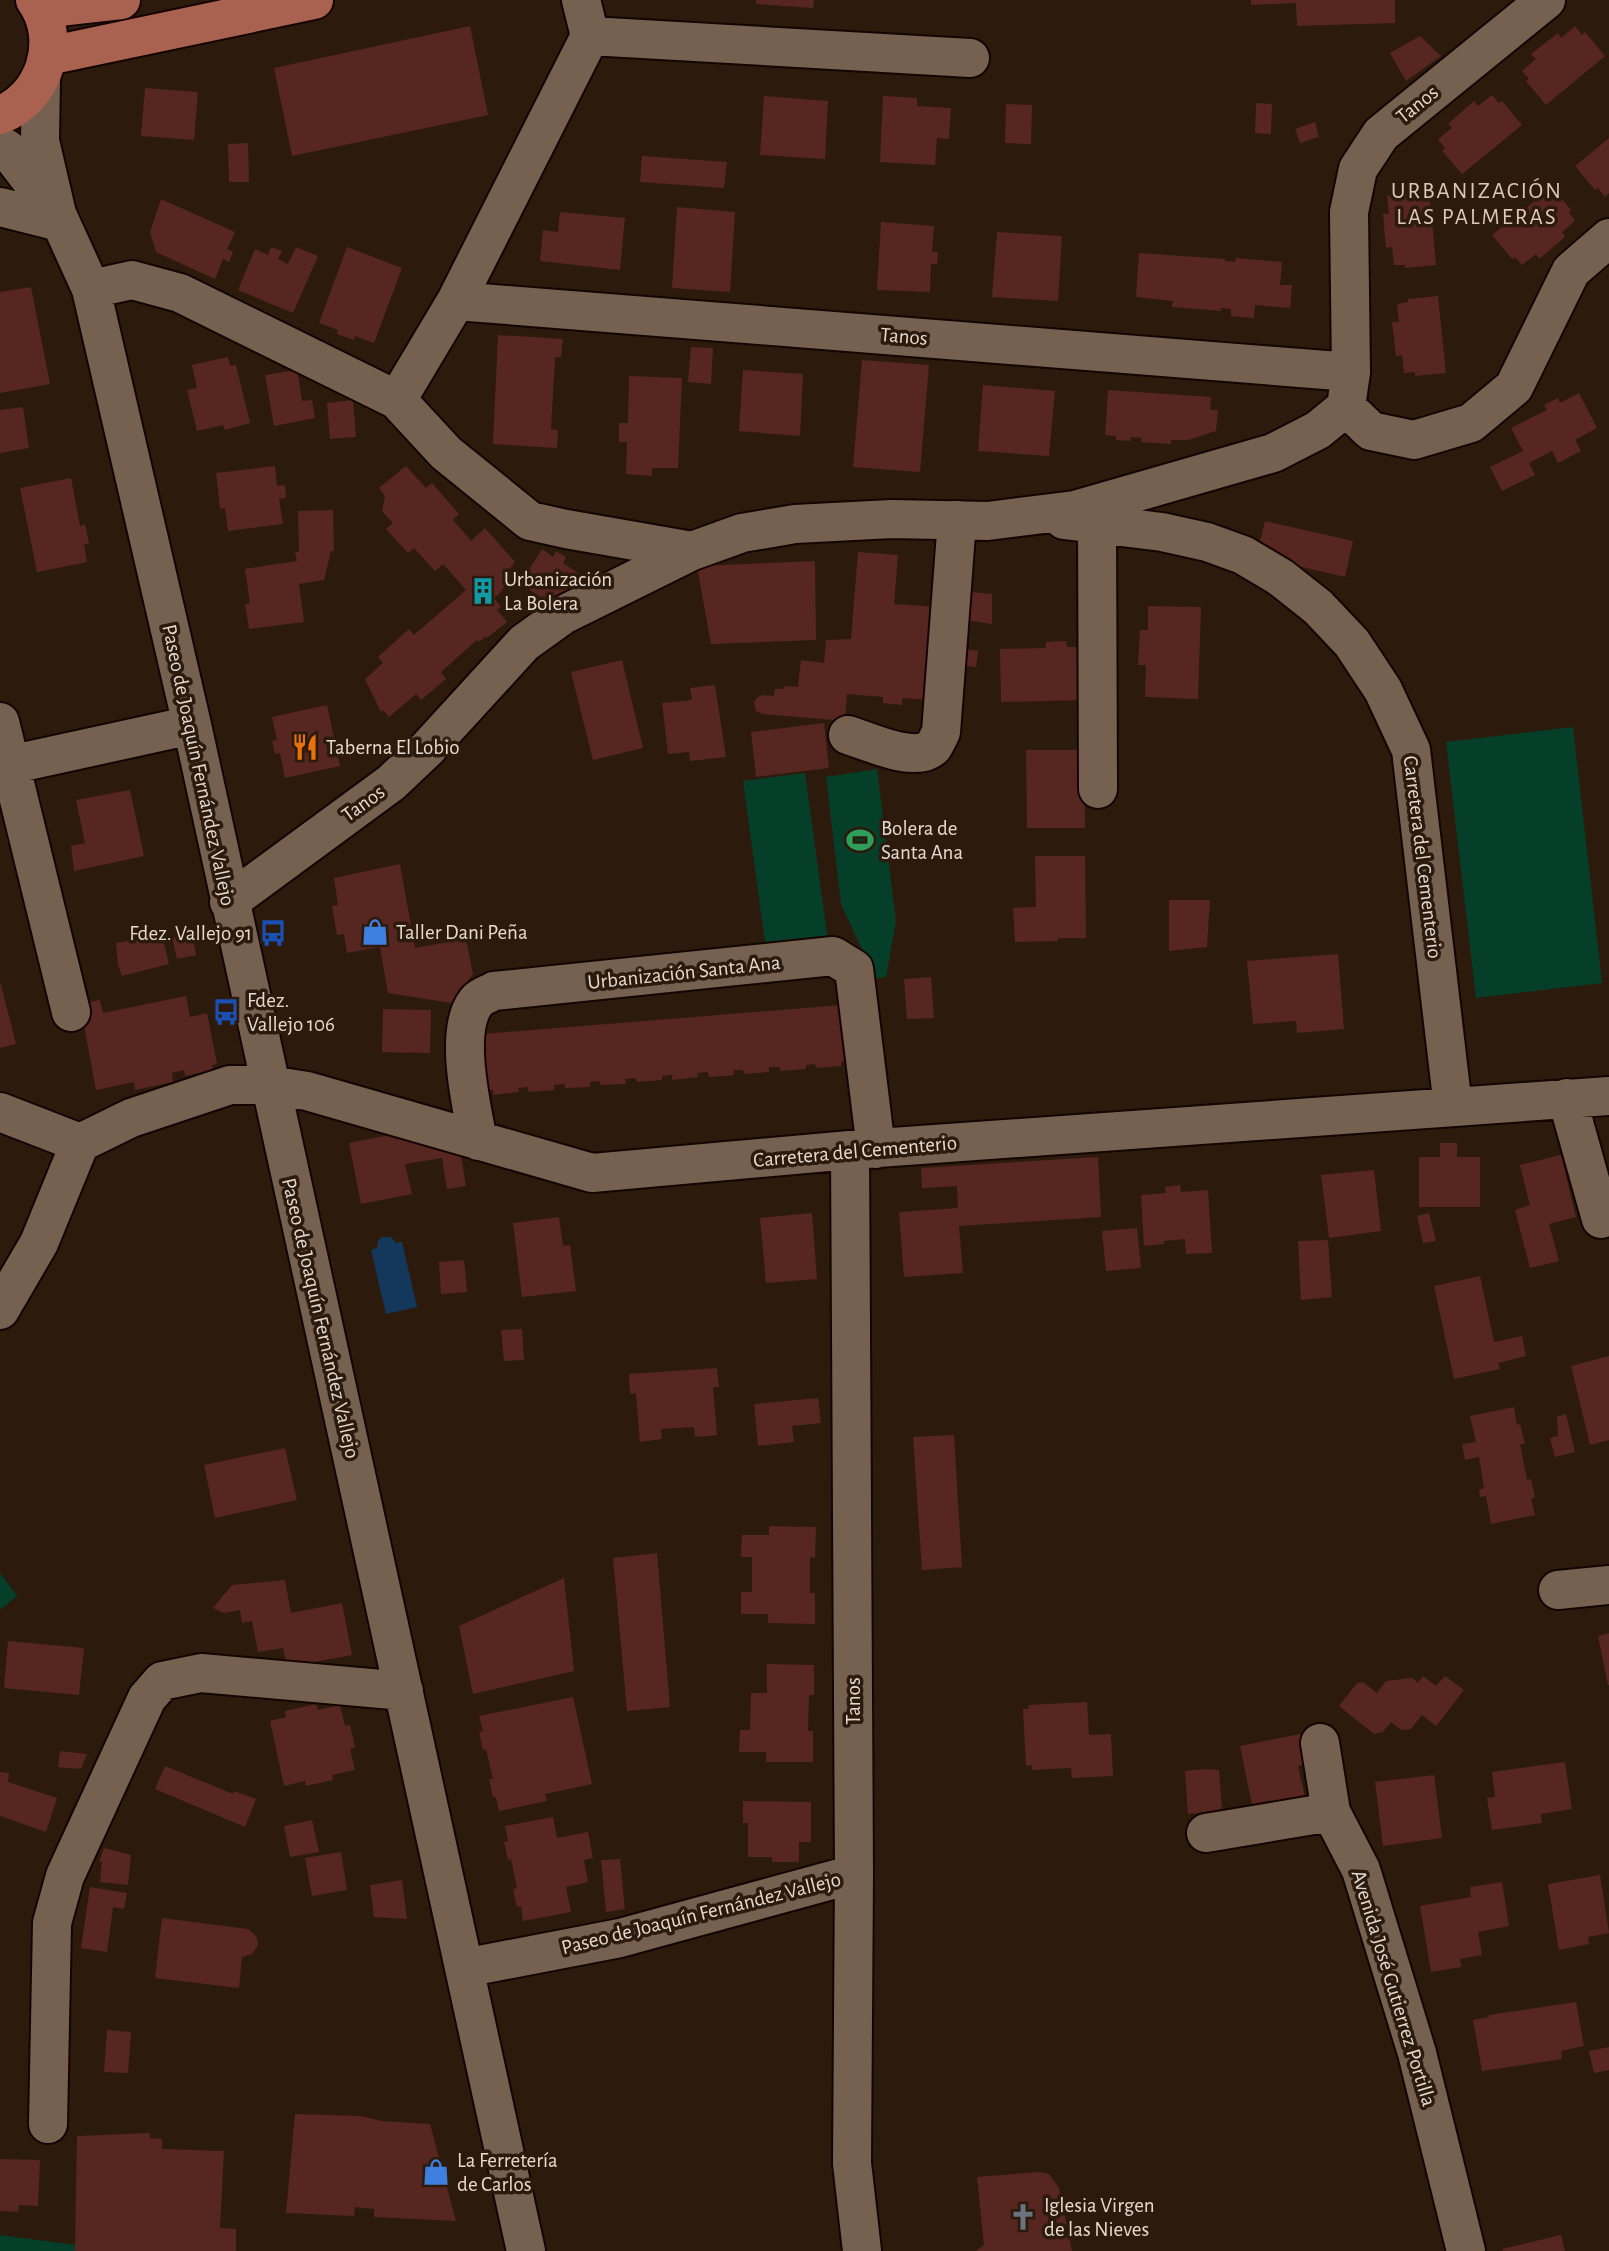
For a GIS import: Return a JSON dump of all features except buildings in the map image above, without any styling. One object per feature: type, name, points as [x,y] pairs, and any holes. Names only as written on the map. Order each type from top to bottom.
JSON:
[{"type":"main road","points":[[0,115],[28,97],[44,67],[48,32],[38,5],[121,0]]},
{"type":"main road","points":[[44,67],[314,0]]},
{"type":"street","name":"Tanos","points":[[229,902],[391,783],[427,749],[524,643],[562,615],[692,551],[742,533],[796,524],[892,519],[988,521],[1075,510],[1273,453],[1318,430],[1349,389],[1349,212],[1358,169],[1381,134],[1546,0]]},
{"type":"street","points":[[397,400],[456,301],[586,18],[970,58]]},
{"type":"street","name":"Paseo de Joaquín Fernández Vallejo","points":[[44,67],[40,141],[58,218]]},
{"type":"street","name":"Paseo de Joaquín Fernández Vallejo","points":[[0,145],[7,149],[58,218],[91,289],[192,725],[526,2251]]},
{"type":"street","points":[[0,207],[58,218]]},
{"type":"street","points":[[1349,389],[1371,430],[1414,440],[1471,423],[1514,387],[1571,271],[1609,238]]},
{"type":"street","name":"Tanos","points":[[91,289],[132,279],[180,293],[397,400],[446,453],[530,521],[692,551]]},
{"type":"street","name":"Tanos","points":[[456,301],[1349,389]]},
{"type":"street","name":"Carretera del Cementerio","points":[[1031,516],[1162,532],[1207,542],[1242,555],[1280,577],[1318,607],[1352,643],[1382,690],[1411,750],[1453,1107]]},
{"type":"street","points":[[848,735],[908,754],[921,753],[933,747],[941,732],[957,520]]},
{"type":"street","points":[[1097,524],[1098,789]]},
{"type":"street","points":[[0,722],[5,766],[71,1012]]},
{"type":"street","points":[[5,766],[192,725]]},
{"type":"street","name":"Urbanización Santa Ana","points":[[478,1141],[464,1069],[467,1024],[476,1002],[494,991],[832,957],[854,969],[863,1150]]},
{"type":"street","name":"Carretera del Cementerio","points":[[80,1143],[131,1118],[230,1085],[269,1085],[307,1091],[592,1172],[1609,1096]]},
{"type":"street","points":[[1567,1098],[1601,1219]]},
{"type":"street","points":[[0,1112],[80,1143],[39,1243],[0,1310]]},
{"type":"street","name":"Tanos","points":[[862,2251],[852,2163],[863,1150]]},
{"type":"street","points":[[1558,1590],[1609,1585]]},
{"type":"street","points":[[48,2124],[52,1923],[65,1876],[147,1698],[162,1681],[201,1673],[404,1691]]},
{"type":"street","name":"Avenida José Gutierrez Portilla","points":[[1320,1743],[1331,1812],[1361,1870],[1417,2053],[1466,2251]]},
{"type":"street","points":[[1206,1833],[1331,1812]]},
{"type":"street","name":"Paseo de Joaquín Fernández Vallejo","points":[[464,1968],[621,1938],[855,1874]]},
{"type":"green space","points":[[1573,727],[1602,983],[1476,998],[1446,742]]},
{"type":"green space","name":"Bolera de Santa Ana","points":[[877,769],[896,921],[886,977],[871,979],[872,971],[841,904],[826,777]]},
{"type":"green space","points":[[805,773],[828,941],[766,949],[743,781]]},
{"type":"green space","points":[[0,1573],[17,1596],[0,1610]]},
{"type":"green space","points":[[0,2235],[76,2245],[76,2251],[0,2251]]},
{"type":"water","points":[[382,1237],[391,1237],[396,1243],[402,1242],[417,1307],[386,1314],[371,1250],[377,1248]]},
{"type":"place","name":"Urbanización La Bolera","points":[[483,591]]},
{"type":"place","name":"Taberna El Lobio","points":[[305,747]]},
{"type":"place","name":"Bolera de Santa Ana","points":[[860,840]]},
{"type":"place","name":"Taller Dani Peña","points":[[375,932]]},
{"type":"place","name":"Fdez. Vallejo 91","points":[[273,933]]},
{"type":"place","name":"Fdez. Vallejo 106","points":[[226,1012]]},
{"type":"place","name":"La Ferretería de Carlos","points":[[436,2172]]},
{"type":"place","name":"Iglesia Virgen de las Nieves","points":[[1023,2217]]},
{"type":"district","name":"URBANIZACIÓN LAS PALMERAS","points":[[1477,203]]}]
